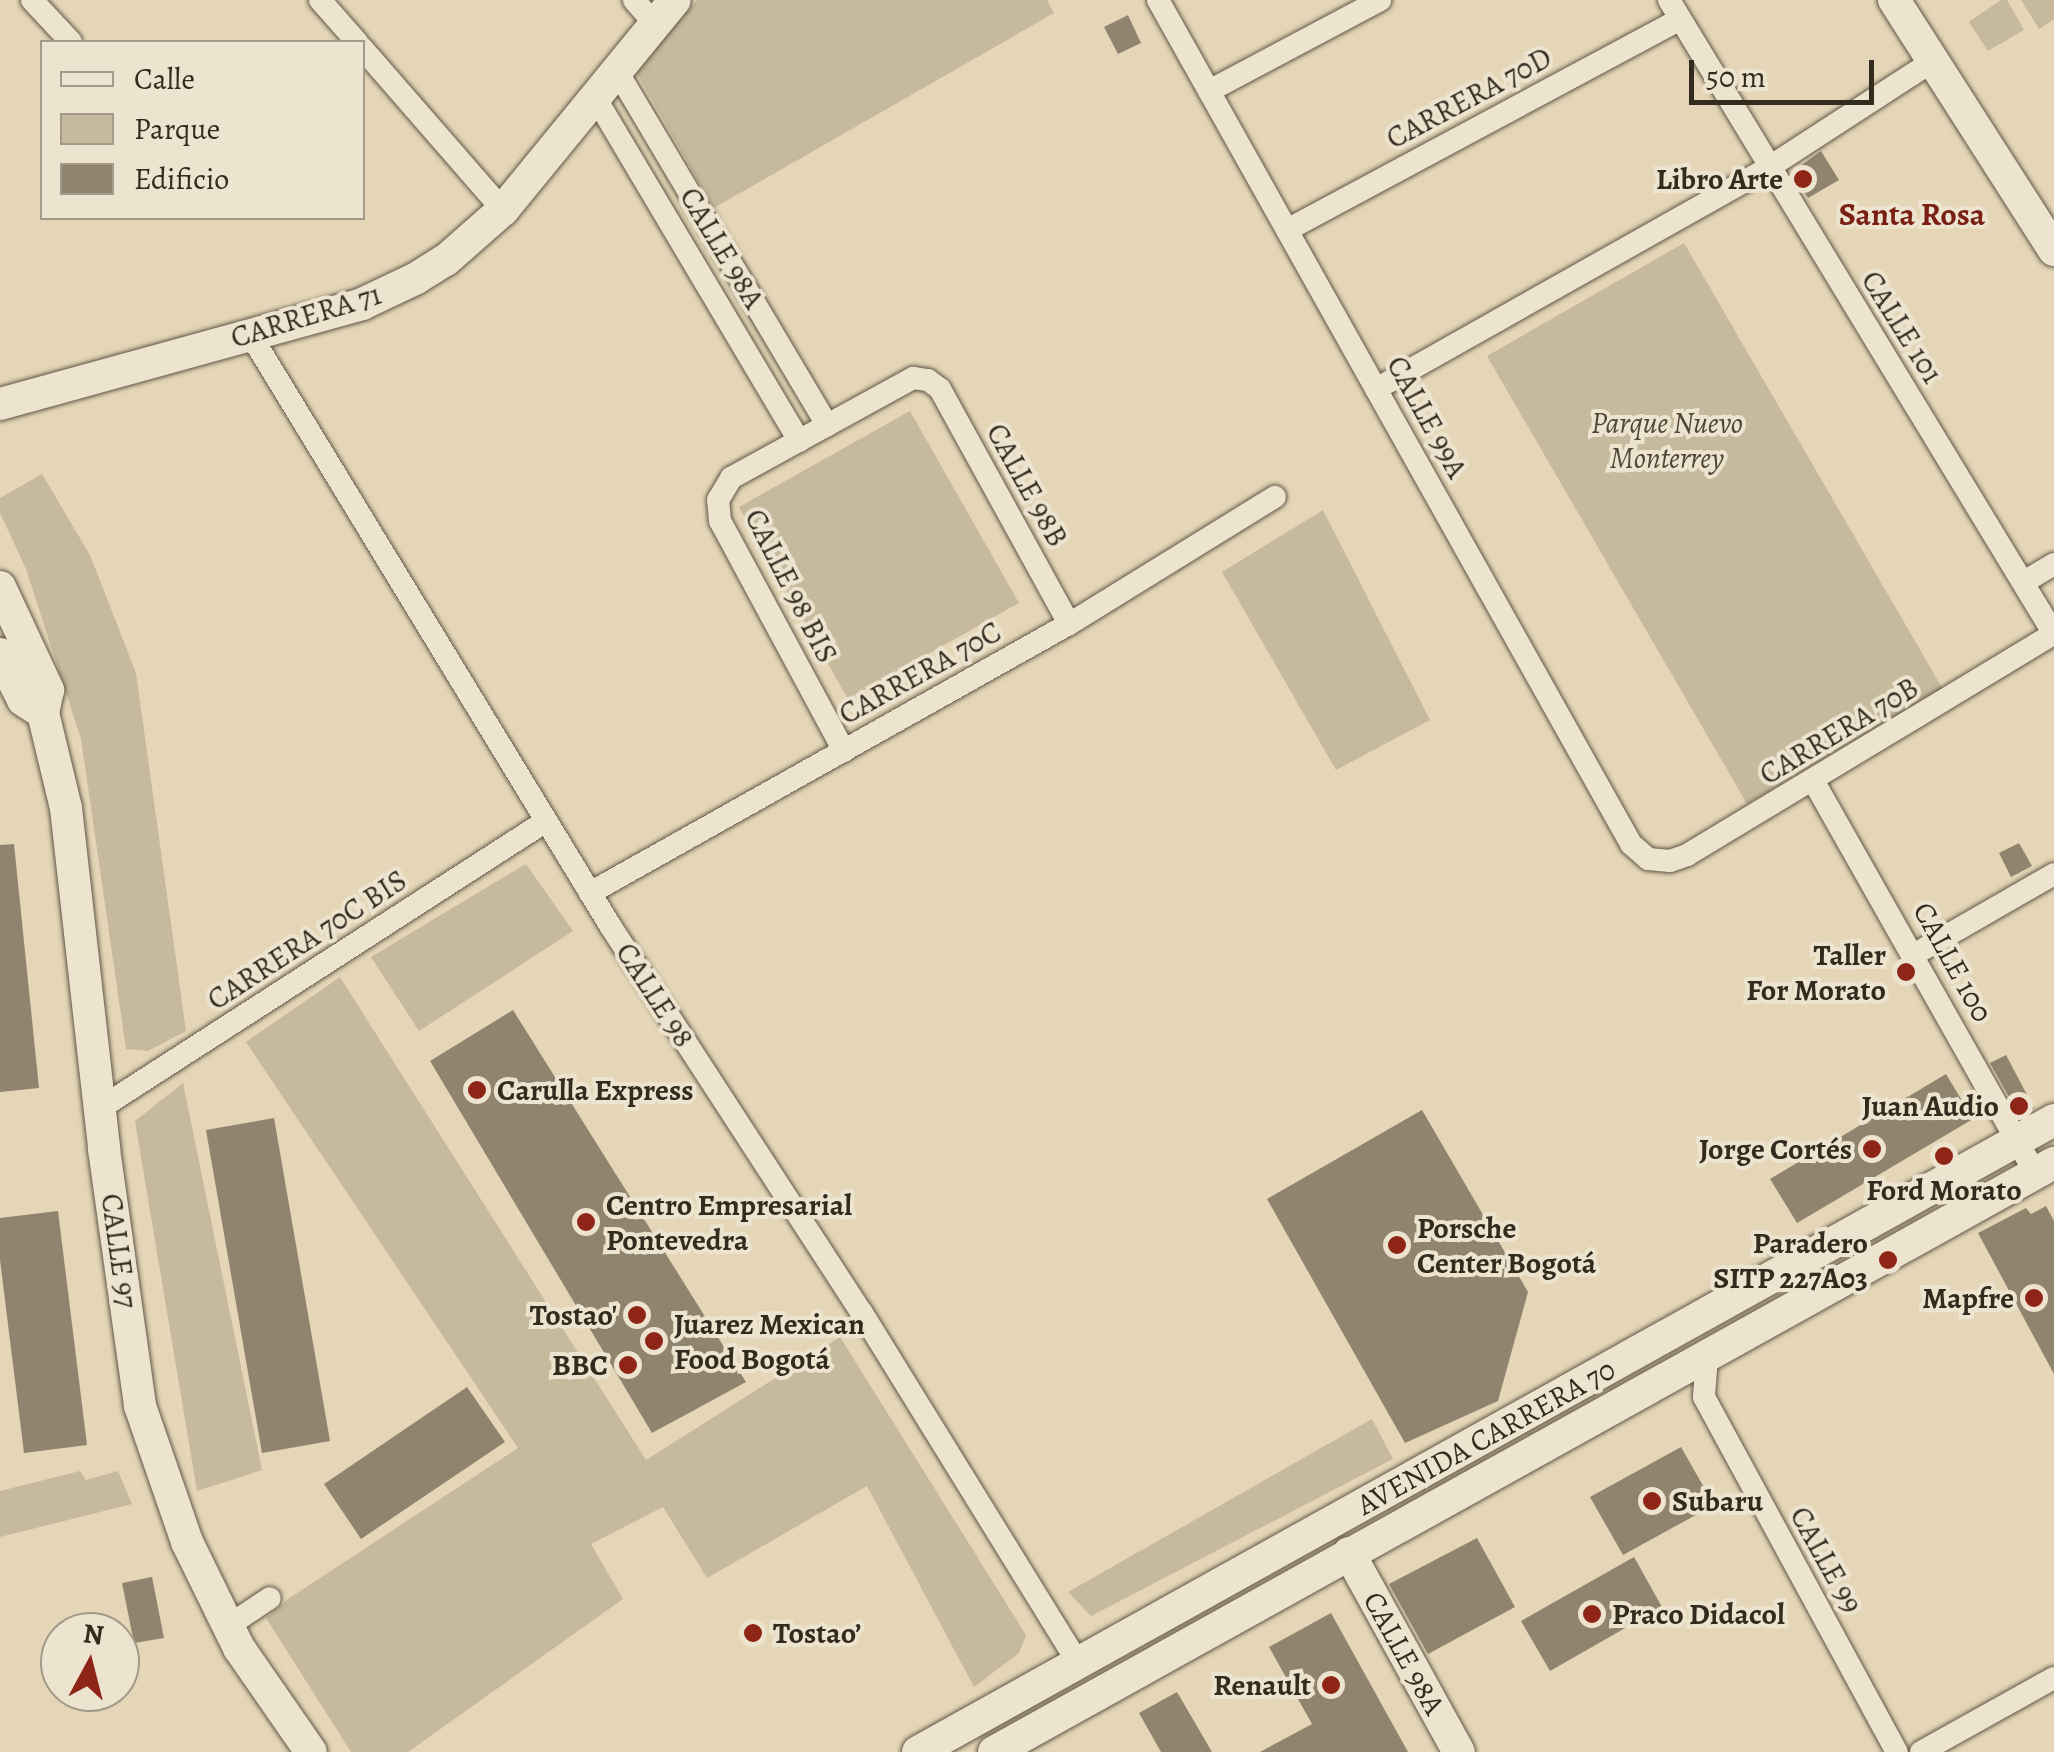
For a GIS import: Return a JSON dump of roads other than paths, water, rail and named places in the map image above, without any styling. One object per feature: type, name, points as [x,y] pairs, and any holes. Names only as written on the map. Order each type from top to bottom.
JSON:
[{"type":"street","points":[[32,0],[69,40]]},
{"type":"street","points":[[320,0],[355,40]]},
{"type":"street","name":"CALLE 99A","points":[[1158,0],[1631,844],[1648,860]]},
{"type":"street","points":[[1210,92],[1380,0]]},
{"type":"street","points":[[1894,0],[2054,250]]},
{"type":"street","name":"CARRERA 71","points":[[0,404],[362,304],[415,280],[446,260],[503,210],[618,71],[654,8]]},
{"type":"street","name":"CALLE 101","points":[[1674,10],[2054,634]]},
{"type":"street","name":"CARRERA 70D","points":[[1287,230],[1674,10]]},
{"type":"street","points":[[365,51],[503,210]]},
{"type":"street","points":[[1376,389],[1768,168],[1933,61]]},
{"type":"street","name":"CALLE 98A","points":[[618,71],[827,426]]},
{"type":"street","name":"CALLE 98A","points":[[596,97],[799,441]]},
{"type":"street","name":"CALLE 98","points":[[250,334],[590,893],[862,1313],[1076,1660]]},
{"type":"street","name":"CALLE 98B","points":[[827,426],[913,378],[928,380],[940,390],[1069,624]]},
{"type":"street","points":[[799,441],[827,426]]},
{"type":"street","name":"CALLE 98 BIS","points":[[799,441],[730,478],[718,500],[720,522],[844,751]]},
{"type":"street","name":"CARRERA 70C","points":[[590,893],[1069,624],[1274,497]]},
{"type":"street","points":[[2024,582],[2054,564]]},
{"type":"street","name":"CALLE 97","points":[[0,587],[48,690],[43,713],[66,808],[100,1109],[140,1406],[187,1542],[228,1626],[311,1752]]},
{"type":"street","name":"CARRERA 70B","points":[[1648,860],[1670,861],[1687,856],[2054,634]]},
{"type":"street","name":"CALLE 97","points":[[0,654],[23,700],[43,713]]},
{"type":"street","name":"CALLE 100","points":[[1814,782],[2018,1139],[2044,1168]]},
{"type":"street","name":"CARRERA 70C BIS","points":[[100,1109],[546,821]]},
{"type":"street","points":[[1915,954],[2054,874]]},
{"type":"street","name":"AVENIDA CARRERA 70","points":[[918,1752],[1076,1660],[1694,1323],[2054,1120]]},
{"type":"street","name":"AVENIDA CARRERA 70","points":[[994,1752],[1046,1740],[1349,1553],[2044,1168]]},
{"type":"street","points":[[1694,1323],[1710,1328],[1714,1340],[1670,1370],[1667,1378],[1704,1397],[1706,1356]]},
{"type":"street","name":"CALLE 99","points":[[1704,1397],[1897,1752]]},
{"type":"street","name":"CALLE 98A","points":[[1349,1553],[1459,1752]]},
{"type":"street","points":[[228,1626],[270,1598]]},
{"type":"street","points":[[1046,1740],[1041,1702],[1076,1660]]},
{"type":"street","points":[[1921,1752],[2054,1678]]},
{"type":"place","name":"Libro Arte","points":[[1803,179]]},
{"type":"place","name":"Taller For Morato","points":[[1906,972]]},
{"type":"place","name":"Carulla Express","points":[[477,1090]]},
{"type":"place","name":"Juan Audio","points":[[2019,1106]]},
{"type":"place","name":"Jorge Cortés","points":[[1872,1149]]},
{"type":"place","name":"Ford Morato","points":[[1944,1156]]},
{"type":"place","name":"Centro Empresarial Pontevedra","points":[[586,1222]]},
{"type":"place","name":"Porsche Center Bogotá","points":[[1397,1245]]},
{"type":"place","name":"Paradero SITP 227A03","points":[[1888,1260]]},
{"type":"place","name":"Mapfre","points":[[2034,1298]]},
{"type":"place","name":"Tostao'","points":[[637,1315]]},
{"type":"place","name":"Juarez Mexican Food Bogotá","points":[[654,1341]]},
{"type":"place","name":"BBC","points":[[628,1365]]},
{"type":"place","name":"Subaru","points":[[1652,1501]]},
{"type":"place","name":"Praco Didacol","points":[[1592,1614]]},
{"type":"place","name":"Tostao’","points":[[753,1633]]},
{"type":"place","name":"Renault","points":[[1331,1685]]},
{"type":"district","name":"Santa Rosa","points":[[1912,214]]},
{"type":"park label","name":"Parque Nuevo Monterrey","points":[[1667,440]]}]
